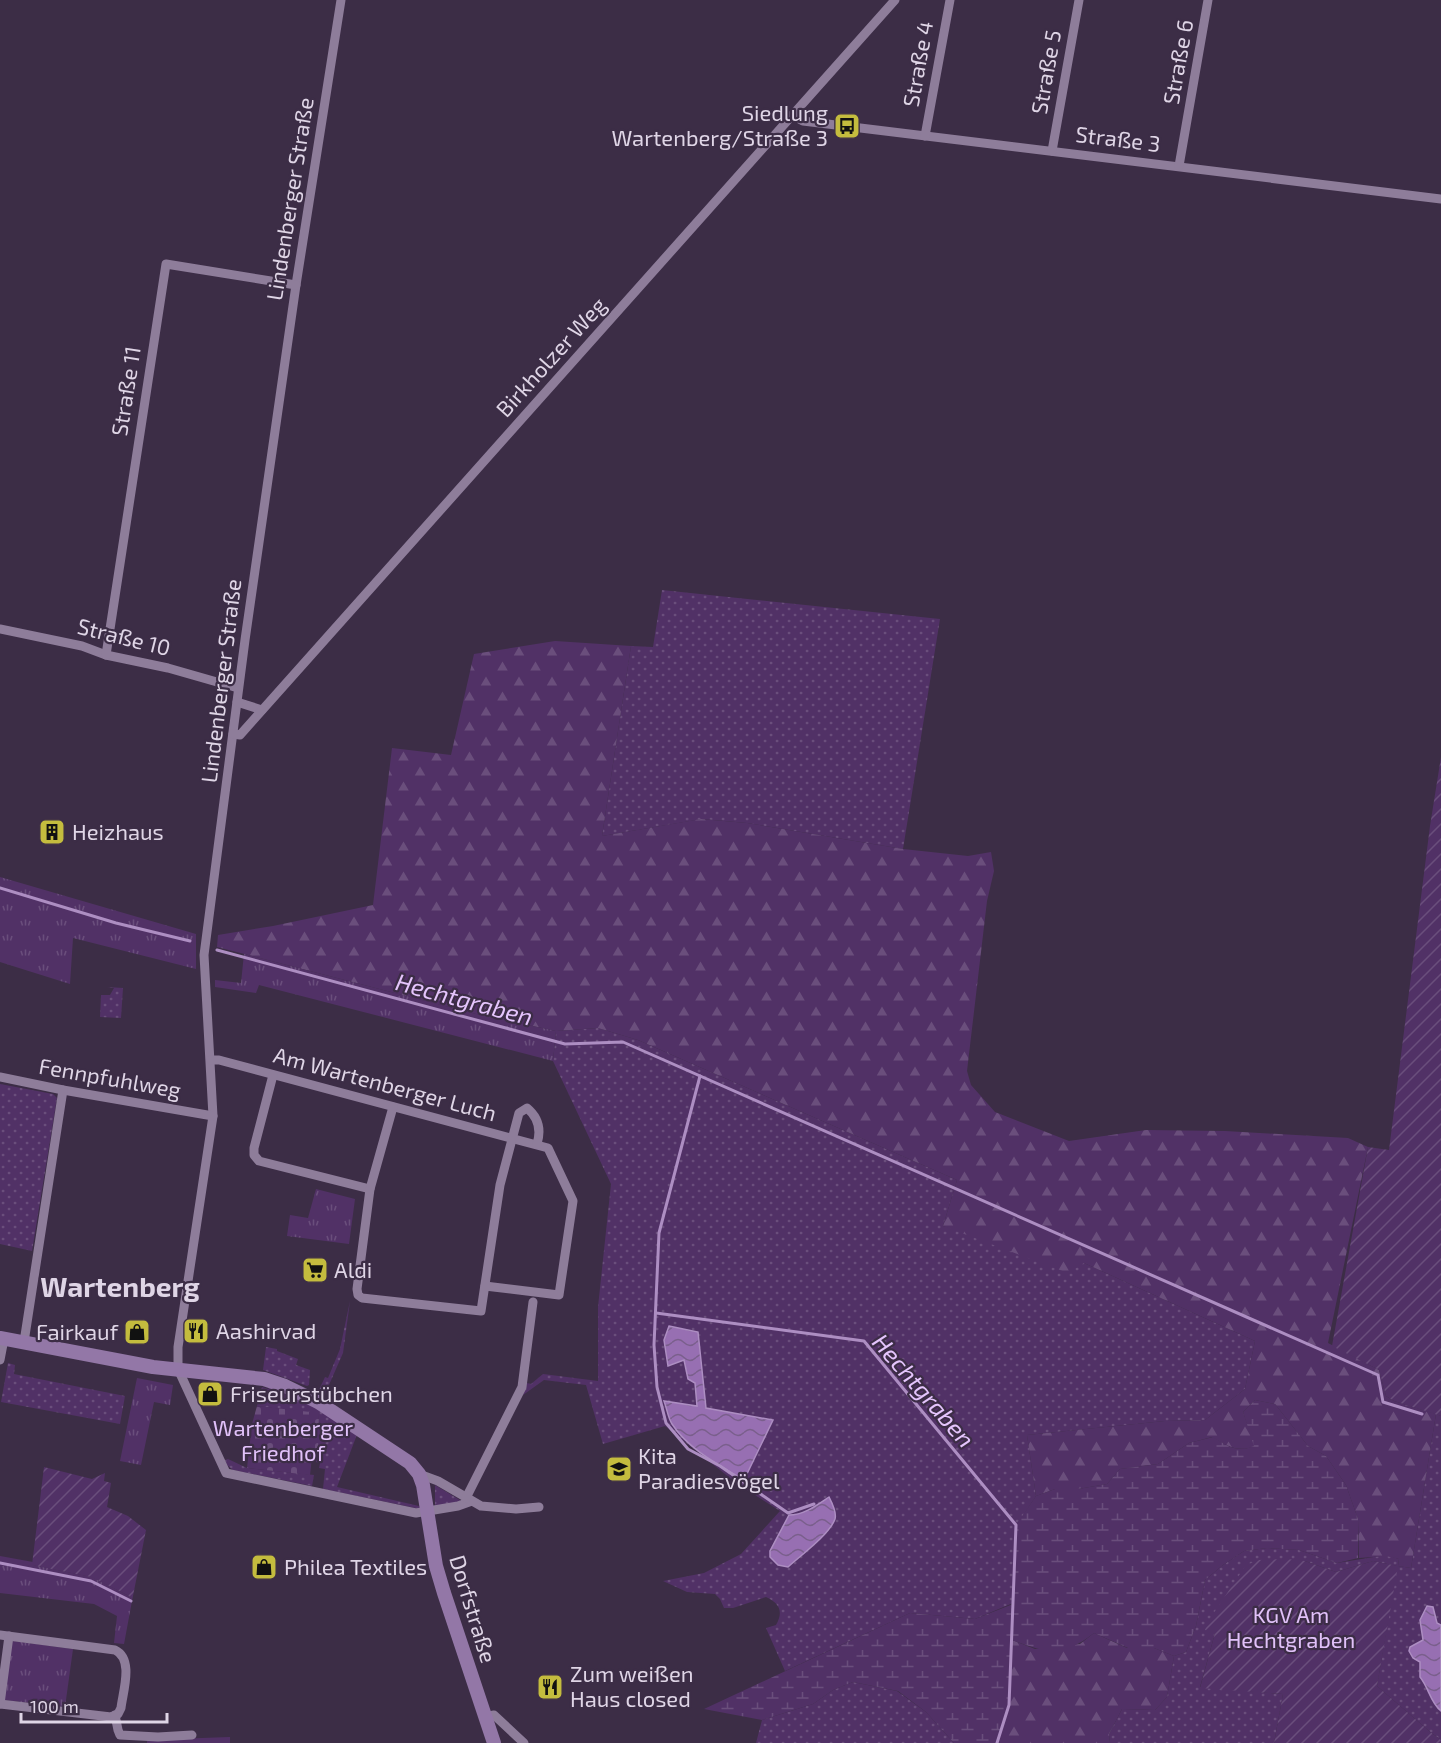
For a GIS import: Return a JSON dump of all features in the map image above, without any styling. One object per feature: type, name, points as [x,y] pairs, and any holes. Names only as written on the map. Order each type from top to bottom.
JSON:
[{"type":"main road","points":[[2,1338],[136,1365],[264,1379],[285,1386],[336,1413],[406,1460],[419,1474]]},
{"type":"main road","name":"Dorfstraße","points":[[419,1474],[422,1512],[436,1566],[494,1743]]},
{"type":"street","name":"Lindenberger Straße","points":[[178,1369],[178,1347],[213,1116],[204,954],[238,688],[341,0]]},
{"type":"street","name":"Birkholzer Weg","points":[[233,734],[240,735],[895,0]]},
{"type":"street","name":"Straße 4","points":[[925,136],[950,0]]},
{"type":"street","name":"Straße 5","points":[[1052,151],[1079,0]]},
{"type":"street","name":"Straße 6","points":[[1179,166],[1208,0]]},
{"type":"street","name":"Straße 3","points":[[792,115],[803,121],[1441,199]]},
{"type":"street","name":"Straße 11","points":[[106,655],[166,264],[297,285]]},
{"type":"street","name":"Straße 10","points":[[0,629],[82,646],[106,655],[168,668],[238,688]]},
{"type":"street","points":[[237,702],[262,710]]},
{"type":"street","name":"Am Wartenberger Luch","points":[[211,1060],[219,1060],[512,1137],[519,1113],[526,1108],[532,1113],[541,1132],[537,1144]]},
{"type":"street","points":[[273,1075],[254,1148],[254,1155],[259,1161],[370,1189]]},
{"type":"street","name":"Fennpfuhlweg","points":[[0,1077],[213,1116]]},
{"type":"street","points":[[24,1342],[63,1090]]},
{"type":"street","points":[[393,1107],[370,1189],[358,1294],[362,1298],[481,1311],[500,1185],[512,1137],[548,1148],[573,1201],[561,1292],[555,1296],[485,1286]]},
{"type":"street","points":[[178,1369],[226,1473],[422,1512],[458,1506],[469,1499],[522,1388],[533,1302]]},
{"type":"street","points":[[0,1360],[2,1338]]},
{"type":"street","points":[[419,1474],[438,1481],[482,1506],[496,1509],[539,1506]]},
{"type":"street","points":[[4,1636],[115,1650],[120,1653],[125,1659],[126,1666],[121,1708],[115,1715],[100,1717],[0,1704],[4,1636]]},
{"type":"street","points":[[115,1715],[120,1735],[158,1737],[192,1735]]},
{"type":"street","points":[[485,1717],[494,1715],[524,1743]]},
{"type":"green space","points":[[662,590],[940,619],[903,849],[747,823],[702,819],[602,836],[631,646],[653,647]]},
{"type":"green space","points":[[555,641],[631,646],[602,836],[701,819],[747,823],[903,849],[968,856],[991,852],[994,871],[987,901],[967,1071],[971,1085],[995,1112],[1069,1141],[1146,1130],[1225,1131],[1348,1138],[1368,1147],[1328,1343],[1379,1370],[1386,1396],[1394,1401],[1436,1414],[1411,1568],[1398,1566],[1399,1559],[1386,1556],[1359,1558],[1358,1519],[1346,1485],[1326,1456],[1308,1446],[1275,1404],[1255,1400],[1243,1412],[1255,1446],[1238,1449],[1212,1437],[1189,1443],[1158,1464],[1120,1469],[1107,1484],[1078,1489],[1055,1489],[1036,1496],[1027,1435],[1165,1421],[1205,1420],[1245,1389],[1255,1341],[1084,1263],[1068,1273],[943,1226],[957,1180],[638,1040],[598,1028],[556,1031],[476,1014],[217,947],[218,935],[373,905],[392,748],[451,755],[474,654]]},
{"type":"green space","points":[[1441,757],[1441,1416],[1394,1401],[1386,1396],[1379,1370],[1332,1346],[1368,1147],[1389,1150],[1430,826]]},
{"type":"green space","points":[[0,877],[196,934],[196,969],[73,938],[70,984],[0,962]]},
{"type":"green space","points":[[244,954],[476,1014],[556,1031],[553,1061],[259,985],[256,993],[215,987],[215,980],[241,983]]},
{"type":"green space","points":[[107,987],[123,988],[121,1018],[100,1017],[101,995],[110,995],[114,988]]},
{"type":"green space","points":[[598,1028],[638,1040],[957,1180],[943,1226],[1084,1263],[1255,1341],[1245,1389],[1205,1420],[1165,1421],[1027,1435],[1036,1496],[1016,1526],[1013,1603],[975,1619],[910,1613],[785,1671],[766,1628],[776,1625],[780,1616],[779,1608],[774,1602],[766,1597],[733,1608],[724,1608],[715,1594],[687,1592],[663,1581],[704,1573],[741,1554],[780,1511],[735,1482],[665,1426],[603,1444],[586,1385],[544,1380],[523,1395],[527,1383],[531,1384],[543,1374],[598,1381],[598,1307],[611,1184],[553,1061],[556,1031]],"holes":[[[698,1332],[706,1408],[744,1480],[707,1457],[685,1439],[676,1428],[665,1402],[697,1407],[695,1383],[688,1379],[684,1360],[668,1366]],[[829,1497],[832,1524],[813,1546],[788,1567],[789,1516],[805,1512]]]},
{"type":"green space","points":[[0,1084],[53,1094],[57,1098],[32,1251],[0,1244]]},
{"type":"green space","points":[[316,1189],[355,1199],[349,1244],[287,1236],[290,1215],[308,1218]]},
{"type":"green space","points":[[350,1301],[343,1353],[325,1394],[318,1392],[325,1377],[328,1378],[340,1349]]},
{"type":"green space","points":[[266,1347],[277,1349],[277,1351],[298,1359],[296,1365],[310,1370],[309,1385],[263,1370]]},
{"type":"green space","points":[[8,1363],[15,1365],[14,1374],[125,1396],[120,1424],[1,1402]]},
{"type":"green space","points":[[137,1378],[173,1385],[170,1405],[154,1402],[141,1465],[120,1461]]},
{"type":"green space","points":[[271,1386],[286,1391],[358,1432],[337,1487],[419,1506],[420,1509],[323,1489],[325,1469],[319,1468],[320,1463],[316,1462],[319,1414],[257,1406],[262,1387],[268,1389]]},
{"type":"green space","points":[[1255,1400],[1275,1404],[1308,1446],[1326,1456],[1346,1485],[1358,1519],[1358,1558],[1337,1563],[1299,1550],[1267,1548],[1244,1551],[1205,1580],[1196,1626],[1186,1652],[1174,1656],[1154,1648],[1128,1648],[1094,1633],[1073,1646],[1054,1651],[1035,1648],[1012,1640],[1009,1705],[997,1743],[954,1743],[926,1712],[898,1691],[853,1682],[833,1690],[813,1704],[762,1720],[704,1709],[910,1613],[975,1619],[1013,1604],[1016,1525],[1036,1496],[1055,1489],[1078,1489],[1107,1484],[1120,1469],[1158,1464],[1189,1443],[1213,1437],[1237,1449],[1254,1446],[1243,1412]]},
{"type":"green space","name":"Wartenberger Friedhof","points":[[257,1406],[319,1413],[318,1449],[313,1448],[310,1475],[247,1468],[252,1424]]},
{"type":"green space","points":[[1436,1414],[1441,1416],[1441,1625],[1437,1623],[1433,1607],[1420,1620],[1423,1640],[1410,1647],[1413,1658],[1420,1662],[1420,1677],[1441,1711],[1441,1740],[1377,1686],[1397,1566],[1373,1561],[1336,1572],[1305,1561],[1215,1633],[1200,1687],[1283,1694],[1274,1743],[1110,1743],[1109,1734],[1122,1709],[1155,1710],[1167,1697],[1174,1656],[1186,1652],[1196,1626],[1205,1580],[1244,1551],[1267,1548],[1299,1550],[1337,1563],[1386,1555],[1399,1559],[1398,1566],[1411,1568]]},
{"type":"green space","points":[[228,1459],[247,1468],[314,1475],[312,1486],[233,1470],[227,1465],[225,1460]]},
{"type":"green space","points":[[44,1467],[92,1479],[105,1473],[104,1481],[111,1483],[107,1507],[128,1516],[146,1530],[132,1601],[129,1596],[91,1577],[32,1565]]},
{"type":"green space","points":[[435,1485],[460,1500],[460,1502],[435,1506]]},
{"type":"green space","points":[[0,1556],[92,1577],[129,1596],[132,1601],[124,1644],[114,1643],[117,1616],[94,1604],[0,1593]]},
{"type":"green space","name":"KGV Am Hechtgraben","points":[[1259,1560],[1305,1561],[1336,1572],[1373,1561],[1398,1566],[1377,1686],[1441,1740],[1441,1743],[1274,1743],[1283,1694],[1200,1688],[1215,1633],[1205,1630],[1207,1623],[1246,1565]]},
{"type":"green space","points":[[1094,1633],[1127,1648],[1154,1648],[1174,1656],[1167,1697],[1155,1710],[1122,1709],[1109,1734],[1110,1743],[997,1743],[1009,1705],[1012,1640],[1035,1649],[1080,1644]]},
{"type":"green space","points":[[11,1642],[73,1649],[65,1707],[4,1700]]},
{"type":"green space","points":[[853,1682],[897,1691],[926,1712],[954,1743],[756,1743],[762,1720],[813,1704],[833,1690]]},
{"type":"green space","points":[[230,1737],[230,1743],[147,1743],[147,1740]]},
{"type":"water","points":[[669,1326],[698,1332],[706,1408],[773,1420],[744,1480],[695,1449],[671,1422],[664,1401],[697,1406],[695,1383],[688,1379],[684,1360],[668,1366],[664,1340]]},
{"type":"water","points":[[829,1497],[835,1513],[832,1525],[821,1538],[788,1567],[778,1565],[770,1557],[770,1551],[789,1515],[805,1511]]},
{"type":"water","points":[[1427,1606],[1433,1607],[1437,1623],[1441,1625],[1441,1711],[1420,1677],[1420,1662],[1413,1658],[1409,1651],[1410,1647],[1423,1640],[1420,1620]]},
{"type":"waterway","name":"Hechtgraben","points":[[0,888],[116,923],[190,941]]},
{"type":"waterway","name":"Hechtgraben","points":[[217,950],[565,1044],[623,1042],[1378,1375],[1383,1402],[1422,1414]]},
{"type":"waterway","points":[[700,1076],[659,1233],[654,1345],[657,1387],[666,1423],[688,1449],[720,1466],[788,1513],[814,1504]]},
{"type":"waterway","name":"Hechtgraben","points":[[656,1313],[864,1341],[1016,1525],[1009,1705],[997,1743]]},
{"type":"waterway","points":[[0,1563],[91,1581],[131,1601]]},
{"type":"place","name":"Siedlung Wartenberg/Straße 3","points":[[847,126]]},
{"type":"place","name":"Heizhaus","points":[[52,832]]},
{"type":"place","name":"Aldi","points":[[315,1270]]},
{"type":"place","name":"Aashirvad","points":[[196,1331]]},
{"type":"place","name":"Fairkauf","points":[[137,1332]]},
{"type":"place","name":"Friseurstübchen","points":[[210,1394]]},
{"type":"place","name":"Kita Paradiesvögel","points":[[619,1469]]},
{"type":"place","name":"Philea Textiles","points":[[264,1567]]},
{"type":"place","name":"Zum weißen Haus closed","points":[[550,1687]]},
{"type":"district","name":"Wartenberg","points":[[120,1287]]}]
